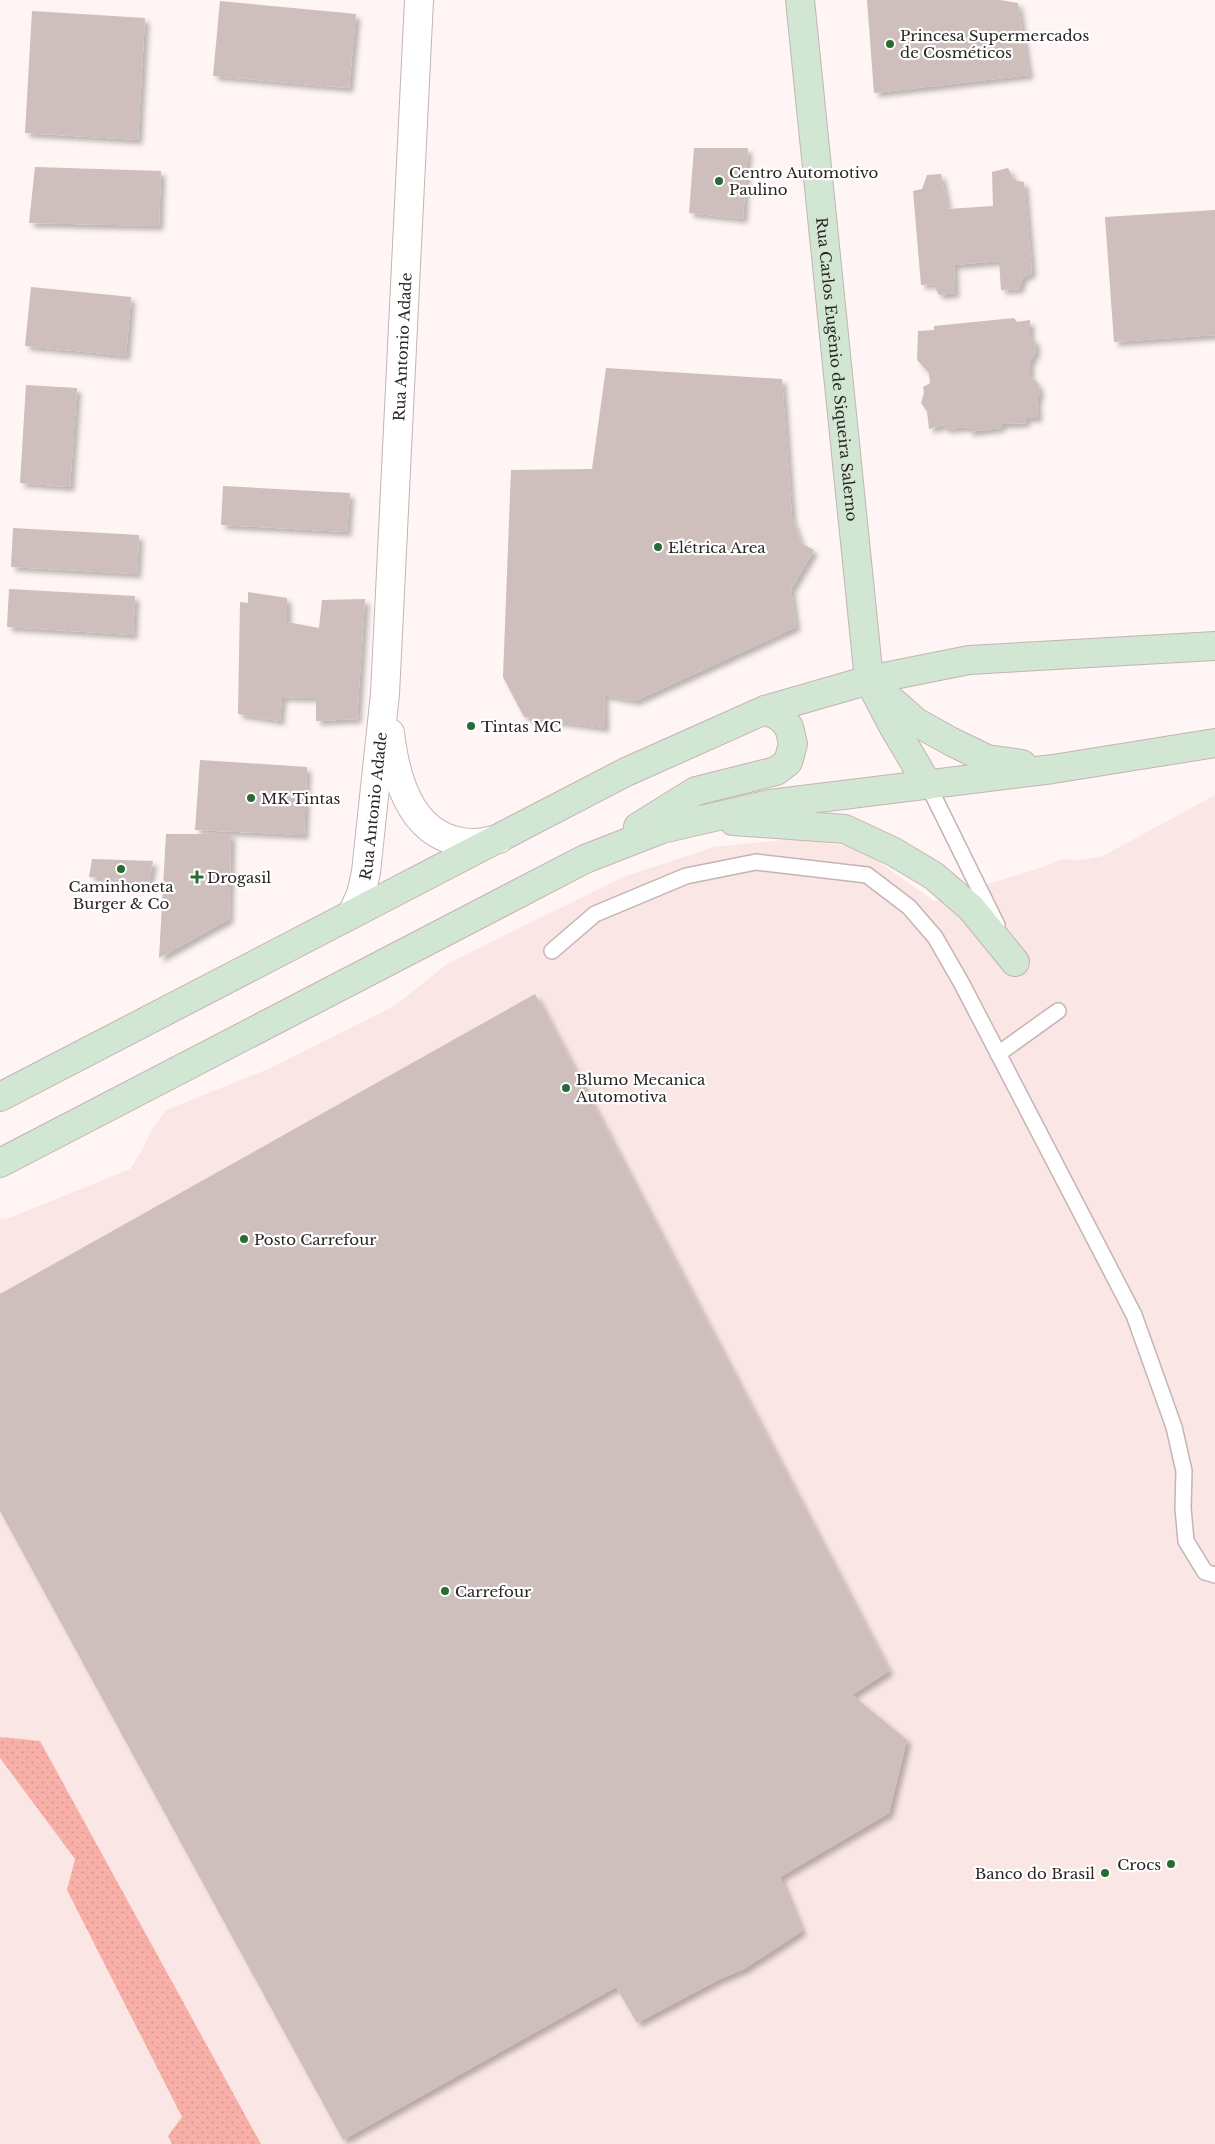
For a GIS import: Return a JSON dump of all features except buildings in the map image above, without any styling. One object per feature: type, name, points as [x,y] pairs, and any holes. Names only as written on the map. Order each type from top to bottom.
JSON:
[{"type":"main road","name":"Rua Carlos Eugênio de Siqueira Salerno","points":[[800,0],[869,680]]},
{"type":"main road","points":[[0,1097],[626,772],[765,710],[869,680],[969,660],[1215,646]]},
{"type":"main road","points":[[869,680],[916,722],[987,759],[1053,769]]},
{"type":"main road","points":[[869,680],[893,726],[928,785]]},
{"type":"main road","points":[[0,1163],[585,859],[696,791],[776,771],[788,762],[793,744],[789,727],[780,718],[765,710]]},
{"type":"main road","points":[[585,859],[662,829],[770,804],[1053,769],[1215,743]]},
{"type":"main road","points":[[704,819],[845,829],[894,852],[934,876],[971,908],[1015,962]]},
{"type":"street","name":"Rua Antonio Adade","points":[[352,914],[361,894],[366,872],[385,694],[420,0]]},
{"type":"street","name":"Rua Antonio Adade","points":[[385,694],[397,774],[411,809],[432,831],[459,842],[478,843],[500,839]]},
{"type":"lane","points":[[928,785],[1015,962]]},
{"type":"lane","points":[[552,951],[595,914],[686,876],[756,862],[867,875],[909,907],[935,937],[1134,1315],[1174,1427],[1184,1471],[1186,1541],[1206,1572],[1215,1575]]},
{"type":"lane","points":[[998,1054],[1058,1011]]},
{"type":"shaded area","points":[[1215,795],[1215,2144],[0,2144],[0,1219],[9,1218],[130,1169],[152,1129],[166,1110],[268,1069],[396,1005],[447,964],[623,877],[714,847],[794,839],[859,848],[934,901],[1046,866],[1061,859],[1080,860],[1103,856]]},
{"type":"shaded area","points":[[0,1737],[40,1741],[261,2144],[172,2144],[168,2136],[182,2117],[67,1890],[75,1859],[0,1758]]},
{"type":"place","name":"Princesa Supermercados de Cosméticos","points":[[890,44]]},
{"type":"place","name":"Centro Automotivo Paulino","points":[[719,181]]},
{"type":"place","name":"Elétrica Area","points":[[658,547]]},
{"type":"place","name":"Tintas MC","points":[[471,726]]},
{"type":"place","name":"MK Tintas","points":[[251,798]]},
{"type":"place","name":"Caminhoneta Burger & Co","points":[[121,869]]},
{"type":"place","name":"Drogasil","points":[[197,877]]},
{"type":"place","name":"Blumo Mecanica Automotiva","points":[[566,1088]]},
{"type":"place","name":"Posto Carrefour","points":[[244,1239]]},
{"type":"place","name":"Carrefour","points":[[445,1591]]},
{"type":"place","name":"Crocs","points":[[1171,1864]]},
{"type":"place","name":"Banco do Brasil","points":[[1105,1873]]}]
